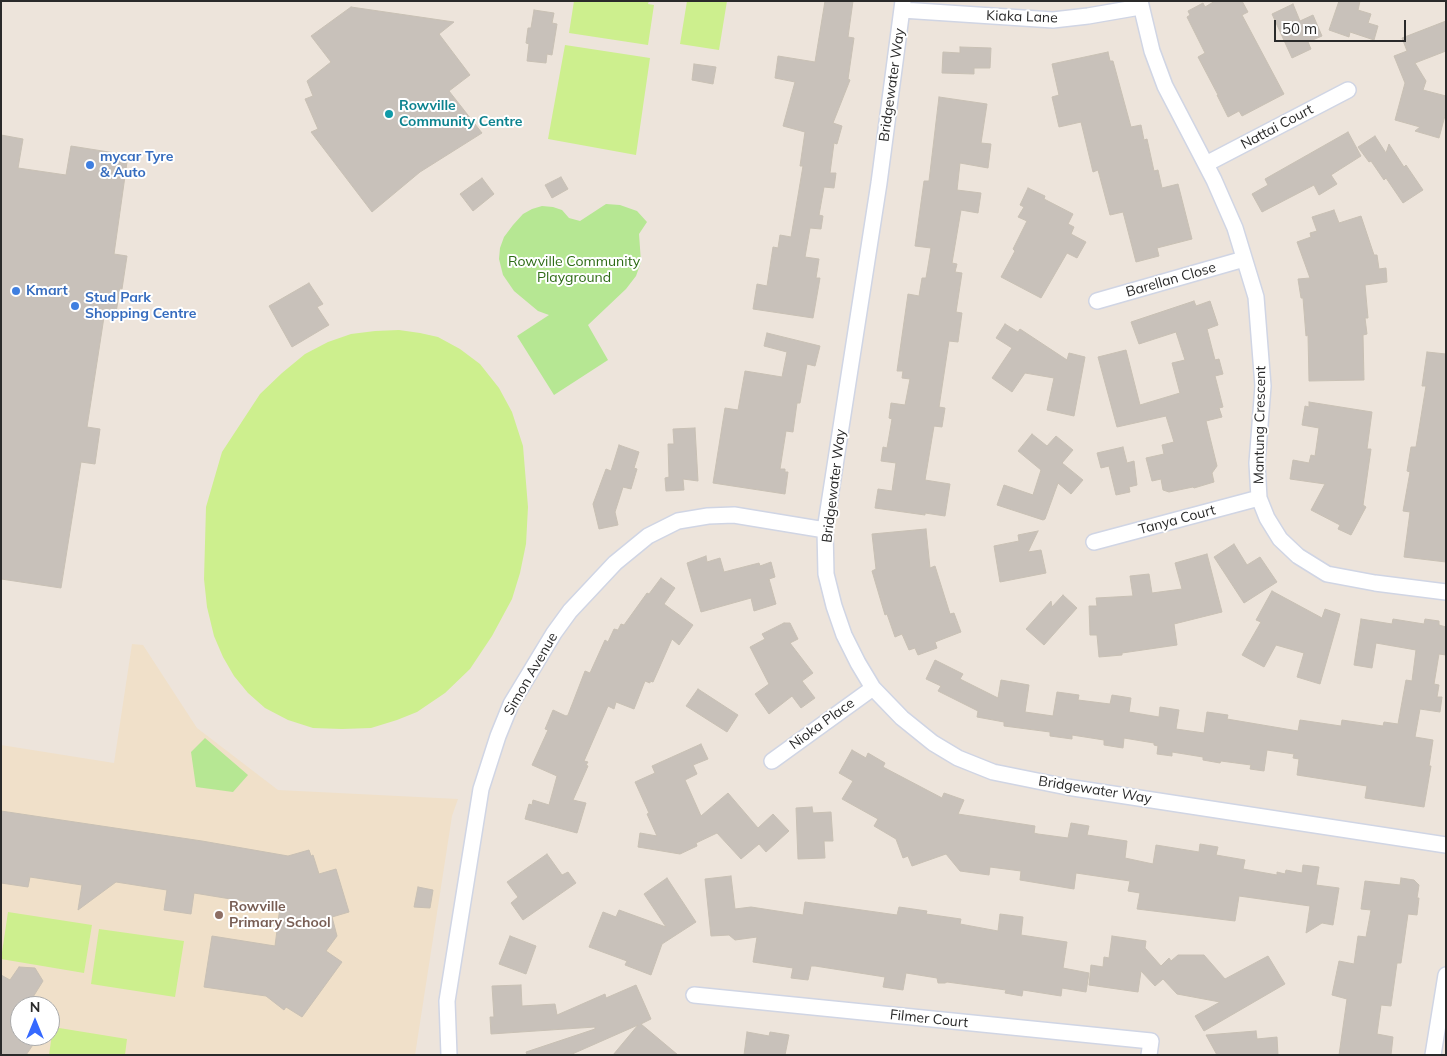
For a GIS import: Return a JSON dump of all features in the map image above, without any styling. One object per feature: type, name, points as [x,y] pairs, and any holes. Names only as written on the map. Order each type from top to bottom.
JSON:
[{"type":"street","name":"Kiaka Lane","points":[[903,6],[1053,20],[1088,16],[1140,4]]},
{"type":"street","name":"Mantung Crescent","points":[[1140,4],[1152,51],[1165,86],[1206,164],[1235,228],[1256,297],[1263,386],[1257,463],[1259,498],[1267,518],[1280,539],[1298,556],[1327,574],[1375,583],[1446,592]]},
{"type":"street","name":"Bridgewater Way","points":[[903,6],[879,183],[825,530],[826,574],[834,606],[844,635],[873,688],[902,718],[933,743],[958,758],[993,772],[1067,786],[1446,845]]},
{"type":"street","name":"Nattai Court","points":[[1206,164],[1348,90]]},
{"type":"street","name":"Barellan Close","points":[[1098,301],[1244,259]]},
{"type":"street","name":"Tanya Court","points":[[1094,542],[1259,498]]},
{"type":"street","name":"Simon Avenue","points":[[449,1055],[446,1001],[481,789],[498,736],[511,704],[554,632],[570,610],[615,563],[648,536],[678,521],[708,516],[734,516],[825,530]]},
{"type":"street","name":"Nioka Place","points":[[772,761],[873,688]]},
{"type":"street","points":[[1433,1055],[1446,975]]},
{"type":"street","name":"Filmer Court","points":[[694,995],[1151,1041],[1149,1055]]},
{"type":"shaded area","name":"Rowville Primary School","points":[[132,644],[143,645],[197,728],[278,790],[458,799],[452,816],[415,1055],[1,1055],[1,745],[114,763]]},
{"type":"green space","points":[[574,1],[649,1],[648,4],[654,5],[648,45],[569,33]]},
{"type":"green space","points":[[687,1],[727,1],[719,50],[680,44]]},
{"type":"green space","points":[[565,45],[650,58],[636,155],[548,139]]},
{"type":"green space","name":"Rowville Community Playground","points":[[606,204],[620,205],[637,211],[647,222],[639,234],[641,262],[636,276],[626,289],[588,325],[608,360],[554,395],[517,336],[549,315],[538,311],[514,291],[503,275],[499,259],[500,248],[504,237],[513,225],[523,214],[532,209],[542,206],[553,207],[562,210],[569,218],[580,221]]},
{"type":"green space","points":[[399,330],[438,337],[460,349],[480,364],[499,388],[512,412],[523,446],[528,507],[526,544],[520,573],[512,599],[492,636],[470,669],[445,693],[417,712],[371,728],[313,728],[288,720],[265,708],[248,693],[234,676],[223,657],[214,636],[207,607],[204,579],[206,507],[222,452],[260,394],[282,373],[305,354],[328,342],[351,334]]},
{"type":"green space","points":[[205,738],[248,775],[233,792],[196,787],[191,752]]},
{"type":"green space","points":[[8,912],[92,925],[84,973],[1,959]]},
{"type":"green space","points":[[99,929],[184,941],[175,997],[91,984]]},
{"type":"green space","points":[[60,1028],[127,1039],[125,1055],[49,1055],[50,1046],[60,1046]]},
{"type":"building","points":[[825,1],[853,1],[848,37],[854,38],[848,79],[850,80],[833,123],[842,126],[837,144],[834,143],[830,173],[836,173],[834,188],[824,187],[819,215],[823,216],[821,229],[810,228],[805,257],[819,259],[816,278],[820,278],[813,318],[753,309],[757,284],[767,286],[773,247],[778,248],[780,235],[791,237],[803,166],[800,166],[805,132],[783,126],[795,82],[775,78],[778,56],[815,62]]},
{"type":"building","points":[[1215,1],[1242,1],[1248,12],[1242,15],[1284,94],[1242,116],[1239,111],[1228,117],[1198,57],[1205,53],[1187,17],[1190,15],[1188,11],[1203,3],[1205,7]]},
{"type":"building","points":[[1339,1],[1360,1],[1358,10],[1371,14],[1368,23],[1378,26],[1374,40],[1350,32],[1349,37],[1329,30]]},
{"type":"building","points":[[1293,4],[1300,21],[1313,15],[1322,36],[1308,42],[1311,49],[1292,58],[1272,14]]},
{"type":"building","name":"Rowville Community Centre","points":[[351,7],[454,22],[439,34],[470,75],[449,91],[482,133],[420,172],[372,212],[311,132],[318,129],[305,99],[313,96],[307,81],[331,62],[311,36]]},
{"type":"building","points":[[534,10],[554,13],[552,23],[557,24],[552,55],[547,54],[546,63],[527,61],[529,44],[526,43],[528,28],[531,28]]},
{"type":"building","points":[[1446,21],[1446,51],[1415,63],[1426,81],[1423,90],[1446,96],[1446,112],[1439,138],[1415,131],[1420,127],[1395,120],[1405,83],[1394,56],[1407,51],[1402,38]]},
{"type":"building","points":[[960,47],[991,48],[990,68],[974,68],[974,74],[942,73],[943,52],[960,53]]},
{"type":"building","points":[[1108,52],[1110,61],[1113,61],[1131,127],[1141,125],[1144,140],[1147,139],[1154,171],[1158,170],[1162,188],[1178,184],[1192,239],[1157,248],[1159,256],[1136,262],[1123,212],[1110,215],[1098,170],[1093,172],[1081,122],[1059,127],[1052,97],[1059,95],[1052,64]]},
{"type":"building","points":[[694,64],[716,67],[713,84],[692,80]]},
{"type":"building","points":[[939,97],[987,104],[981,143],[991,144],[988,168],[960,163],[957,190],[981,193],[978,213],[961,210],[952,263],[957,264],[955,272],[962,273],[956,312],[962,313],[958,342],[949,341],[939,407],[945,408],[942,427],[934,426],[925,480],[950,484],[945,516],[875,508],[878,489],[892,491],[896,463],[881,461],[883,447],[887,448],[892,419],[889,418],[891,403],[905,405],[910,379],[902,378],[903,371],[897,371],[908,294],[919,296],[922,278],[926,278],[931,248],[915,246],[924,181],[929,181]]},
{"type":"building","points":[[1348,132],[1361,156],[1331,175],[1337,184],[1319,195],[1314,185],[1262,212],[1252,194],[1268,185],[1265,179]]},
{"type":"building","name":"Stud Park Shopping Centre","points":[[1,135],[23,139],[18,168],[66,175],[71,146],[128,155],[114,254],[127,256],[115,319],[104,317],[87,427],[100,429],[95,464],[81,462],[61,588],[1,579]]},
{"type":"building","points":[[1375,136],[1386,153],[1389,144],[1404,167],[1406,165],[1423,190],[1403,203],[1386,178],[1384,180],[1371,161],[1369,162],[1358,147]]},
{"type":"building","points":[[561,177],[568,189],[552,198],[545,185]]},
{"type":"building","points":[[482,178],[494,194],[473,211],[460,194]]},
{"type":"building","points":[[1028,188],[1045,196],[1044,199],[1073,214],[1068,224],[1074,227],[1071,234],[1086,242],[1077,258],[1067,253],[1041,298],[1001,277],[1015,251],[1013,249],[1027,221],[1018,217],[1024,207],[1020,205]]},
{"type":"building","points":[[1334,210],[1339,223],[1361,216],[1374,255],[1377,255],[1379,269],[1386,268],[1387,282],[1365,285],[1368,318],[1365,318],[1367,334],[1363,335],[1364,380],[1309,381],[1308,335],[1306,336],[1303,298],[1301,298],[1298,279],[1310,278],[1297,242],[1311,237],[1310,233],[1317,231],[1312,217]]},
{"type":"building","points":[[309,283],[323,304],[317,307],[329,325],[292,347],[269,306]]},
{"type":"building","points":[[1194,301],[1196,306],[1210,301],[1218,325],[1207,329],[1215,360],[1219,359],[1223,374],[1215,376],[1223,407],[1219,408],[1222,417],[1206,421],[1217,466],[1212,473],[1214,482],[1194,488],[1169,492],[1163,490],[1161,479],[1152,481],[1146,458],[1164,454],[1162,445],[1174,442],[1166,416],[1117,427],[1098,357],[1126,350],[1140,405],[1180,393],[1172,363],[1185,360],[1176,332],[1139,344],[1131,322]]},
{"type":"building","points":[[1005,324],[1018,332],[1020,329],[1067,360],[1069,353],[1085,357],[1074,416],[1047,410],[1054,378],[1025,373],[1012,392],[992,378],[1012,348],[996,338]]},
{"type":"building","points":[[767,333],[820,346],[815,366],[807,364],[800,403],[797,403],[793,432],[786,431],[780,469],[785,469],[785,472],[788,472],[785,494],[713,483],[725,408],[738,410],[745,371],[782,377],[787,352],[764,346]]},
{"type":"building","points":[[1427,352],[1446,354],[1446,562],[1404,557],[1410,512],[1403,511],[1410,472],[1407,471],[1411,447],[1416,447],[1426,386],[1422,386]]},
{"type":"building","points":[[1309,402],[1372,412],[1367,449],[1371,449],[1363,505],[1366,507],[1351,535],[1338,529],[1340,525],[1311,510],[1325,484],[1290,479],[1293,460],[1309,463],[1311,455],[1315,456],[1319,428],[1302,425],[1305,406],[1309,407]]},
{"type":"building","points":[[695,428],[698,481],[683,479],[684,490],[666,491],[665,478],[669,477],[668,444],[674,444],[673,429]]},
{"type":"building","points":[[1032,434],[1047,446],[1056,436],[1073,450],[1062,463],[1083,480],[1071,494],[1058,483],[1043,520],[997,505],[1004,485],[1033,495],[1041,470],[1018,451]]},
{"type":"building","points":[[619,445],[639,452],[634,468],[637,469],[631,489],[623,487],[615,512],[618,525],[599,529],[593,504],[606,469],[611,471]]},
{"type":"building","points":[[1123,447],[1127,463],[1134,461],[1137,485],[1129,487],[1130,492],[1116,495],[1109,466],[1101,468],[1097,453]]},
{"type":"building","points":[[926,529],[930,568],[935,566],[950,614],[954,613],[961,632],[935,642],[937,648],[918,655],[915,648],[909,650],[902,634],[895,637],[887,614],[885,615],[872,571],[876,569],[872,534]]},
{"type":"building","points":[[1038,531],[1028,552],[1041,550],[1046,573],[1000,582],[994,546],[1019,541],[1018,535]]},
{"type":"building","points":[[1234,544],[1247,565],[1260,557],[1277,582],[1244,603],[1214,557]]},
{"type":"building","points":[[1207,554],[1222,612],[1174,624],[1177,645],[1122,653],[1122,655],[1099,657],[1097,635],[1090,635],[1089,606],[1097,606],[1096,598],[1133,596],[1130,576],[1149,574],[1152,593],[1182,589],[1175,563]]},
{"type":"building","points":[[706,556],[707,562],[720,558],[724,572],[759,563],[760,566],[771,562],[775,577],[769,579],[776,604],[754,611],[751,598],[701,612],[687,563]]},
{"type":"building","points":[[661,578],[675,588],[664,604],[693,625],[679,645],[672,639],[653,682],[645,681],[634,709],[616,702],[614,709],[608,706],[584,761],[588,762],[586,765],[588,766],[573,800],[586,803],[577,833],[525,819],[529,804],[532,805],[533,800],[549,805],[557,776],[532,765],[548,730],[545,729],[553,710],[566,716],[568,715],[585,671],[590,673],[605,640],[608,642],[614,629],[618,630],[621,624],[624,625],[647,593],[649,594]]},
{"type":"building","points":[[1272,591],[1322,618],[1325,609],[1340,614],[1320,684],[1297,677],[1304,653],[1276,645],[1264,667],[1242,655],[1261,622],[1256,620]]},
{"type":"building","points":[[1063,595],[1077,608],[1044,645],[1026,629],[1051,601],[1052,607]]},
{"type":"building","points":[[1361,619],[1392,624],[1393,619],[1424,624],[1425,619],[1439,621],[1439,625],[1446,627],[1446,655],[1439,654],[1434,684],[1439,685],[1437,697],[1442,697],[1440,712],[1420,709],[1415,737],[1433,740],[1424,807],[1365,798],[1367,786],[1297,775],[1299,759],[1293,758],[1294,754],[1267,750],[1264,771],[1250,769],[1251,765],[1221,761],[1220,763],[1203,760],[1203,757],[1172,752],[1172,756],[1157,754],[1158,746],[1154,745],[1154,743],[1124,738],[1123,748],[1104,745],[1104,740],[1072,735],[1072,739],[1050,736],[1050,732],[1004,726],[1004,722],[977,717],[978,711],[938,691],[941,686],[926,679],[935,660],[963,674],[960,679],[998,698],[1001,680],[1029,685],[1025,712],[1053,716],[1057,692],[1079,695],[1078,700],[1110,704],[1112,695],[1131,698],[1129,712],[1159,717],[1160,707],[1179,710],[1176,729],[1204,733],[1207,712],[1228,715],[1227,719],[1298,731],[1300,720],[1341,726],[1342,720],[1383,726],[1384,722],[1398,724],[1406,680],[1412,681],[1416,650],[1376,643],[1372,668],[1354,665]]},
{"type":"building","points":[[784,623],[790,623],[798,639],[790,643],[813,673],[802,681],[815,698],[801,708],[792,696],[769,714],[755,694],[769,684],[750,647],[765,639],[762,634]]},
{"type":"building","points":[[698,689],[738,715],[727,732],[686,706]]},
{"type":"building","points":[[701,744],[708,759],[693,765],[697,774],[685,780],[701,816],[728,793],[758,828],[773,814],[789,831],[766,852],[759,844],[741,859],[717,833],[696,843],[697,846],[680,854],[638,847],[640,833],[657,836],[635,782],[655,773],[652,766]]},
{"type":"building","points":[[852,750],[866,758],[868,753],[885,763],[883,767],[942,798],[944,793],[964,800],[958,814],[1035,826],[1034,833],[1068,838],[1071,823],[1089,826],[1087,835],[1127,841],[1125,858],[1153,864],[1156,845],[1199,852],[1200,844],[1218,847],[1216,855],[1245,860],[1243,869],[1277,875],[1277,872],[1285,874],[1286,870],[1302,873],[1303,865],[1319,867],[1316,885],[1339,888],[1333,925],[1322,923],[1306,933],[1310,906],[1239,896],[1235,921],[1137,909],[1140,893],[1128,891],[1130,881],[1076,873],[1074,889],[1020,880],[1021,871],[990,867],[989,875],[960,871],[946,854],[912,866],[908,856],[903,858],[896,839],[874,826],[878,819],[842,799],[853,781],[839,773]]},
{"type":"building","points":[[812,807],[813,813],[831,812],[833,841],[824,841],[825,858],[798,859],[796,808]]},
{"type":"building","points":[[1,811],[288,856],[309,850],[311,856],[313,855],[319,874],[336,869],[349,912],[332,917],[337,936],[326,951],[342,962],[302,1017],[286,1007],[284,1010],[266,996],[204,987],[212,936],[275,946],[280,907],[194,893],[191,914],[164,910],[167,890],[116,882],[78,910],[82,885],[30,877],[28,887],[1,883]]},
{"type":"building","points":[[547,854],[562,875],[568,872],[576,883],[523,920],[511,903],[518,897],[507,882]]},
{"type":"building","points":[[731,876],[735,909],[751,907],[803,915],[805,902],[897,915],[899,907],[927,911],[926,914],[961,919],[960,924],[998,931],[1000,914],[1023,917],[1021,935],[1067,942],[1063,968],[1089,973],[1086,992],[1062,988],[1061,996],[1023,990],[1022,996],[1005,993],[1006,990],[947,982],[938,983],[937,978],[906,973],[903,990],[883,987],[885,977],[815,966],[811,966],[808,980],[791,978],[793,968],[753,962],[757,937],[735,940],[729,935],[711,936],[705,879]]},
{"type":"building","points":[[667,878],[696,922],[662,944],[651,975],[625,965],[627,961],[589,947],[603,912],[616,917],[619,910],[666,927],[644,894]]},
{"type":"building","points":[[1401,878],[1414,880],[1419,885],[1417,898],[1419,898],[1417,915],[1408,914],[1401,963],[1397,963],[1391,1006],[1381,1005],[1377,1034],[1393,1037],[1391,1055],[1339,1055],[1347,999],[1332,995],[1339,961],[1354,964],[1358,936],[1366,937],[1371,910],[1361,909],[1365,881],[1400,885]]},
{"type":"building","points":[[418,887],[433,890],[430,908],[414,907]]},
{"type":"building","points":[[510,936],[536,946],[526,974],[499,964]]},
{"type":"building","points":[[1112,936],[1146,941],[1145,948],[1161,966],[1169,958],[1171,961],[1178,955],[1204,955],[1225,979],[1268,956],[1285,984],[1204,1031],[1195,1016],[1220,1002],[1177,994],[1163,979],[1155,986],[1141,971],[1138,992],[1089,985],[1091,965],[1103,967],[1104,957],[1109,958]]},
{"type":"building","points":[[19,967],[35,968],[43,981],[34,996],[10,996],[10,1046],[32,1046],[26,1055],[1,1055],[1,975],[10,980]]},
{"type":"building","points":[[521,985],[522,1006],[555,1004],[557,1015],[605,994],[606,998],[636,985],[651,1019],[641,1024],[678,1055],[613,1055],[638,1025],[570,1055],[527,1055],[526,1052],[595,1029],[595,1027],[491,1034],[490,1017],[494,1017],[492,986]]},
{"type":"building","points":[[1256,1031],[1257,1039],[1277,1037],[1278,1055],[1217,1055],[1206,1035]]},
{"type":"building","points":[[747,1032],[769,1036],[770,1032],[789,1035],[785,1055],[744,1055]]},
{"type":"place","name":"Rowville Community Centre","points":[[389,114]]},
{"type":"place","name":"mycar Tyre & Auto","points":[[90,165]]},
{"type":"place","name":"Kmart","points":[[16,291]]},
{"type":"place","name":"Stud Park Shopping Centre","points":[[75,306]]},
{"type":"place","name":"Rowville Primary School","points":[[219,915]]}]
